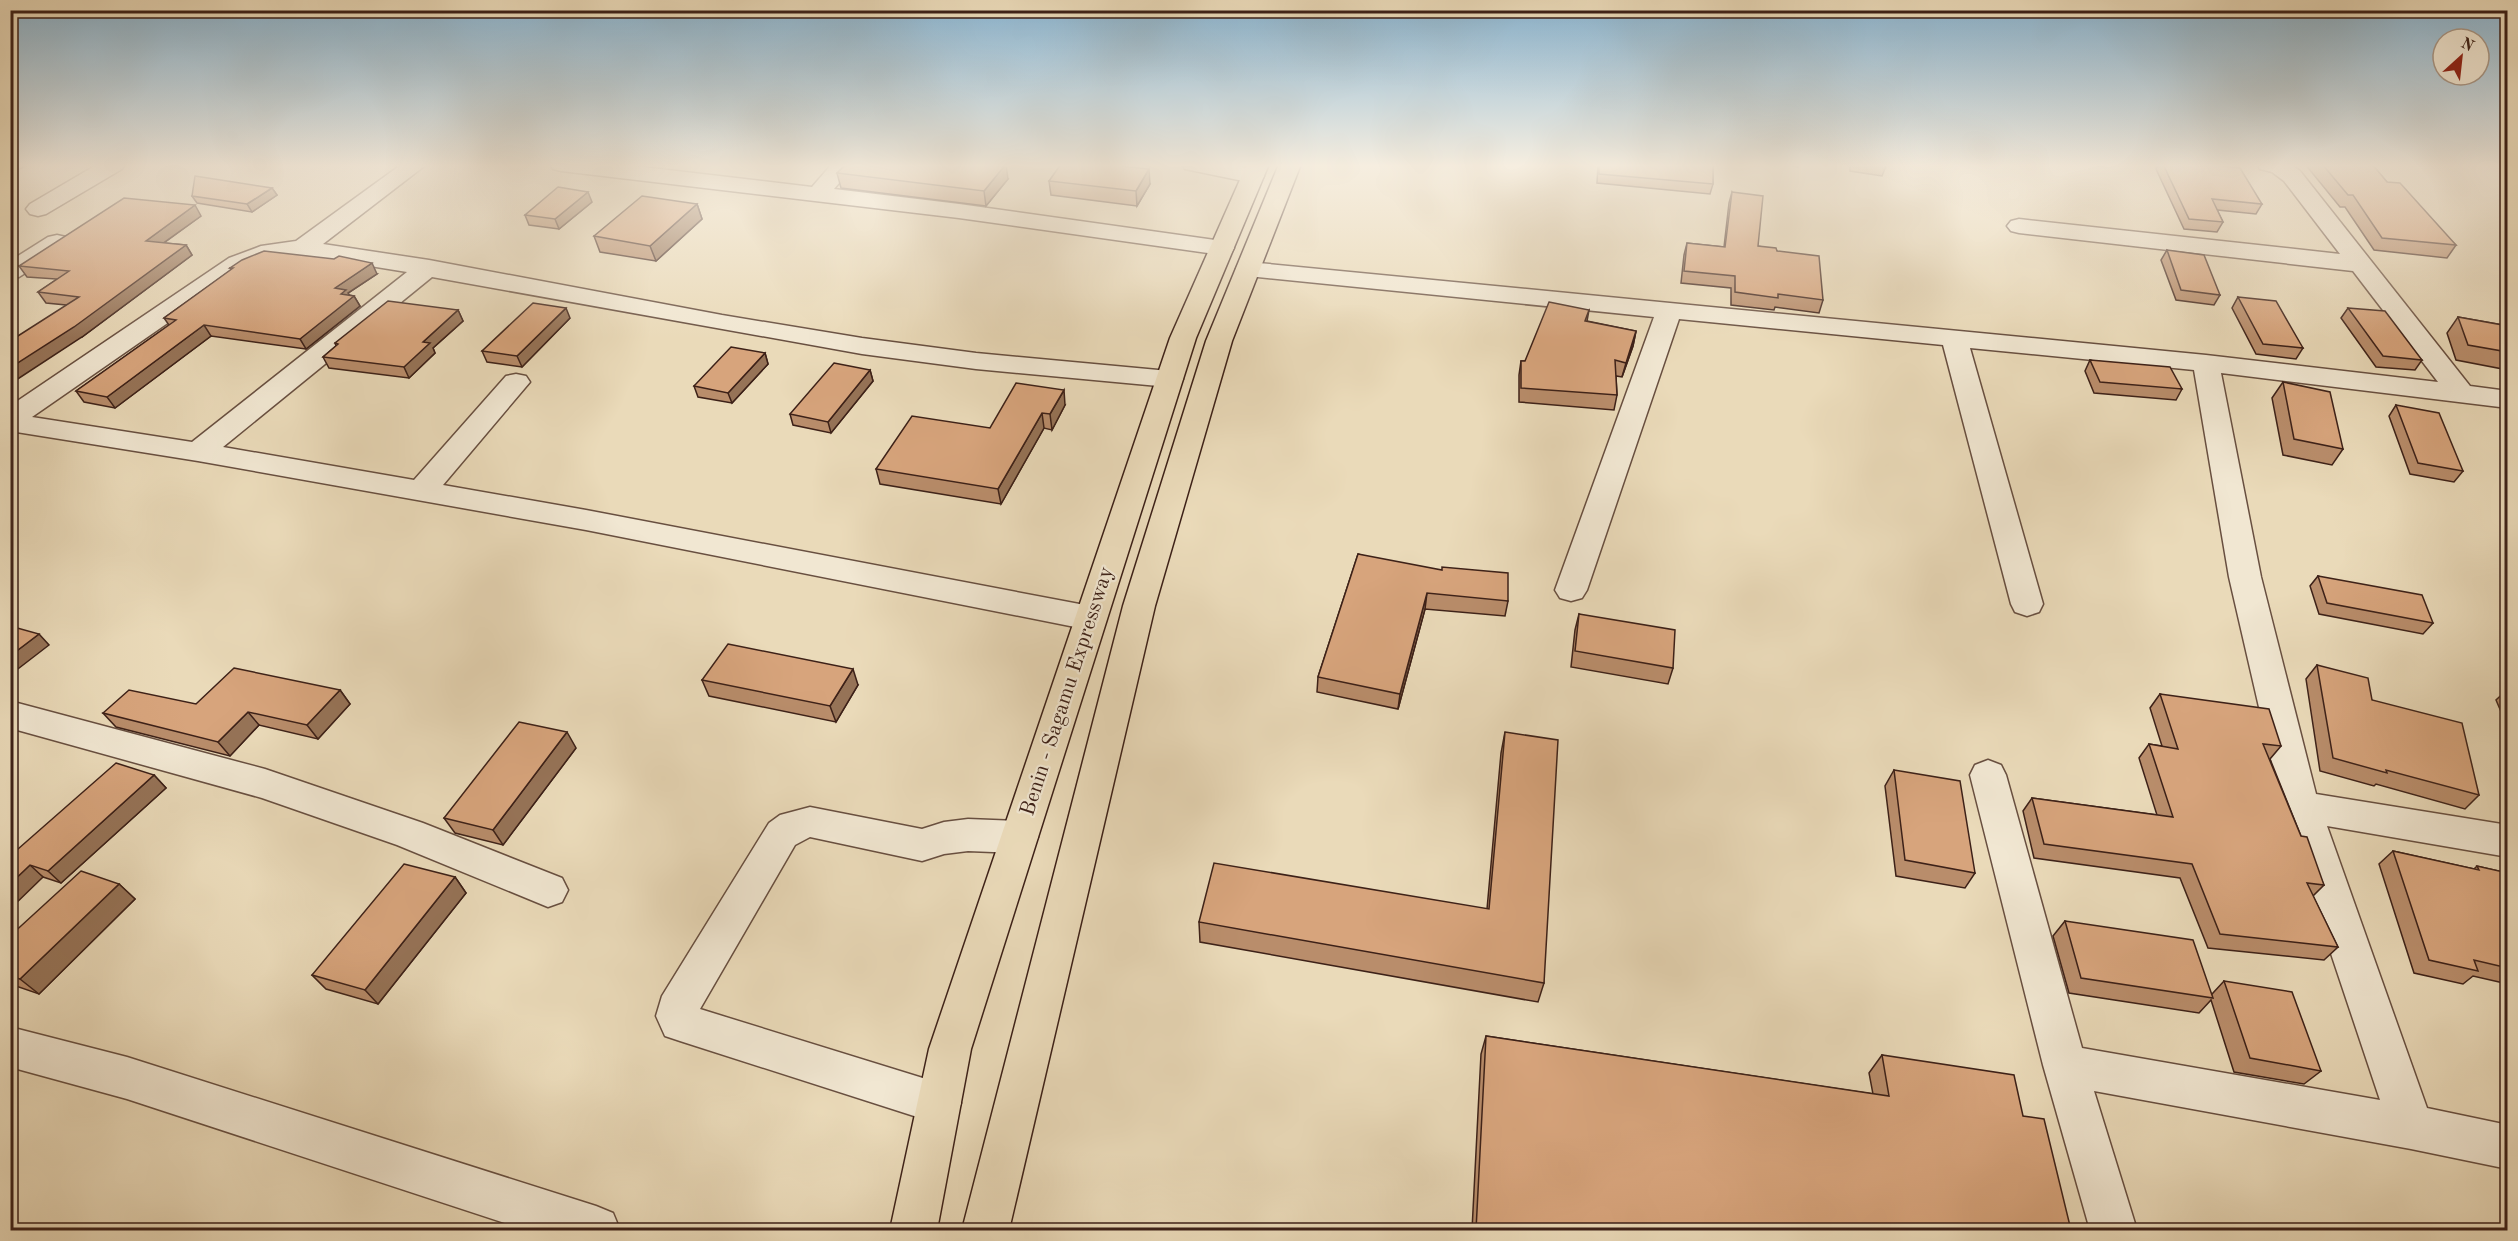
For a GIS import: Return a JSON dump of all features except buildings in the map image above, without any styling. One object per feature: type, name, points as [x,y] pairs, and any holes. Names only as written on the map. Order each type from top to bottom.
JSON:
[{"type":"highway","name":"Benin - Sagamu Expressway","points":[[913,1230],[950,1049],[1090,618],[1183,338],[1235,258],[1244,222]]},
{"type":"highway","points":[[986,1230],[1139,606],[1219,341],[1235,258],[1256,222]]},
{"type":"street","points":[[303,248],[338,222]]},
{"type":"street","points":[[1022,222],[1235,258],[1669,310],[2206,363],[2508,400]]},
{"type":"street","points":[[2328,222],[2461,393]]},
{"type":"street","points":[[2019,226],[2361,264]]},
{"type":"street","points":[[10,272],[61,240]]},
{"type":"street","points":[[10,420],[238,263],[261,252],[282,248],[303,248],[429,267],[861,346],[947,358],[1169,379]]},
{"type":"street","points":[[198,452],[429,267]]},
{"type":"street","points":[[1571,590],[1669,310]]},
{"type":"street","points":[[1954,338],[2027,604]]},
{"type":"street","points":[[2206,363],[2245,578],[2301,807],[2411,1126]]},
{"type":"street","points":[[421,491],[516,382]]},
{"type":"street","points":[[10,420],[597,522],[1090,618]]},
{"type":"street","points":[[15,720],[265,784],[410,834],[548,890]]},
{"type":"street","points":[[1988,775],[2065,1065],[2113,1230]]},
{"type":"street","points":[[2301,807],[2508,841]]},
{"type":"street","points":[[939,1104],[680,1022],[677,1010],[782,834],[794,826],[810,822],[922,844],[968,835],[1019,837]]},
{"type":"street","points":[[10,1047],[127,1078],[596,1230]]},
{"type":"street","points":[[2065,1065],[2411,1126],[2508,1147]]}]
